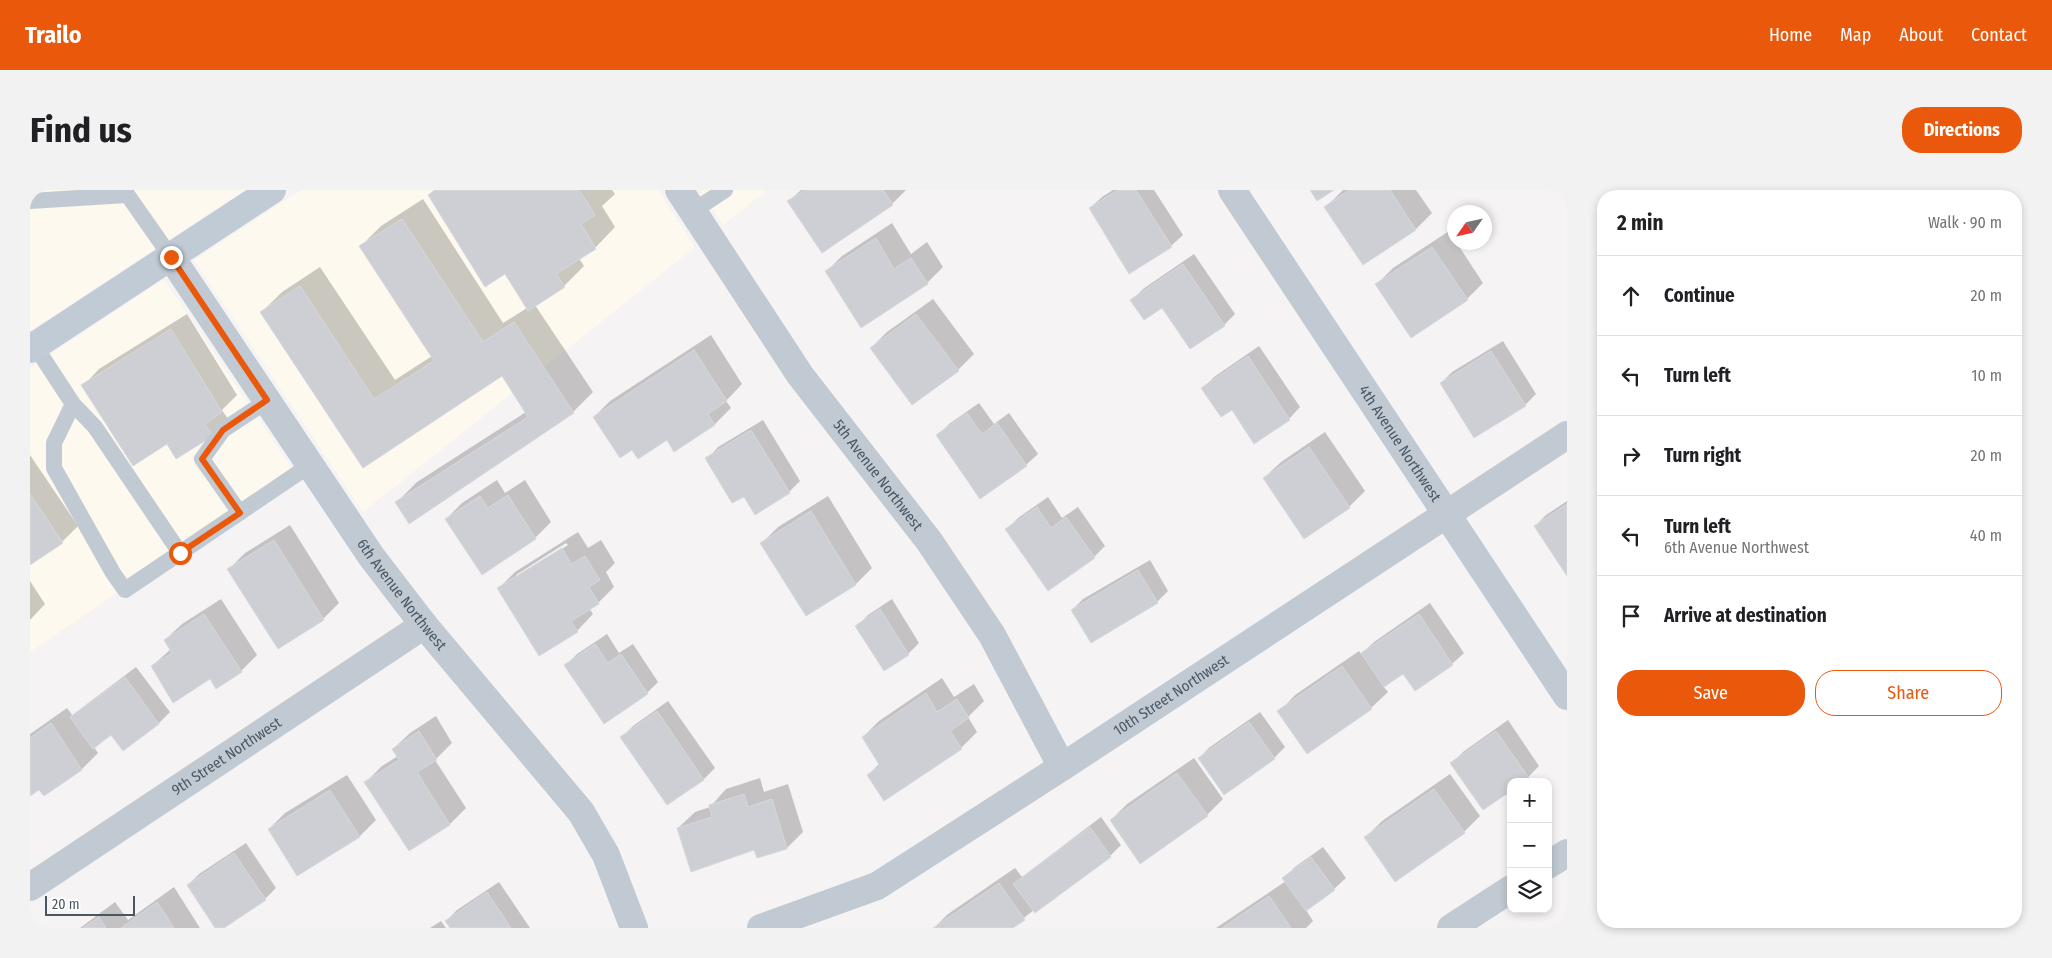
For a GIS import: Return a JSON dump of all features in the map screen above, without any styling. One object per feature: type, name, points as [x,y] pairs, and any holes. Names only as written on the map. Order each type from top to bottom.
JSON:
[{"type":"main road","points":[[33,347],[272,190]]},
{"type":"street","name":"4th Avenue Northwest","points":[[1232,190],[1567,696]]},
{"type":"street","name":"5th Avenue Northwest","points":[[686,200],[800,375],[929,541],[992,634],[1062,767]]},
{"type":"street","name":"6th Avenue Northwest","points":[[171,257],[372,556],[424,625],[581,812],[606,855],[634,928]]},
{"type":"street","name":"10th Street Northwest","points":[[762,928],[877,886],[1062,767],[1567,435]]},
{"type":"street","name":"9th Street Northwest","points":[[30,887],[424,625]]},
{"type":"street","points":[[1552,862],[1567,853]]},
{"type":"street","points":[[1451,928],[1507,893]]},
{"type":"lane","points":[[686,200],[725,190]]},
{"type":"lane","points":[[30,201],[126,192],[171,257]]},
{"type":"lane","points":[[33,347],[73,404],[95,427],[180,553]]},
{"type":"lane","points":[[240,513],[202,459],[223,430],[267,400]]},
{"type":"lane","points":[[73,404],[54,443],[54,468],[113,573],[125,590],[310,466]]},
{"type":"shaded area","points":[[30,190],[245,190],[30,331]]},
{"type":"shaded area","points":[[301,190],[658,190],[695,247],[363,512],[194,260]]},
{"type":"shaded area","points":[[700,190],[767,190],[723,225]]},
{"type":"shaded area","points":[[164,279],[295,473],[30,652],[30,368]]},
{"type":"building","points":[[435,190],[579,190],[595,215],[581,224],[596,249],[556,274],[565,287],[528,311],[505,274],[485,287],[428,195]]},
{"type":"building","points":[[805,190],[883,190],[893,205],[822,253],[787,201]]},
{"type":"building","points":[[1118,190],[1136,190],[1172,247],[1129,274],[1089,208]]},
{"type":"building","points":[[1310,190],[1334,190],[1317,201]]},
{"type":"building","points":[[1349,190],[1390,190],[1416,230],[1363,265],[1324,207]]},
{"type":"building","points":[[402,219],[483,342],[514,322],[574,413],[409,524],[395,502],[528,417],[502,376],[363,468],[260,312],[300,286],[374,399],[434,361],[359,246]]},
{"type":"building","points":[[876,238],[894,269],[911,258],[928,284],[861,328],[825,271]]},
{"type":"building","points":[[1432,247],[1468,300],[1411,338],[1375,284]]},
{"type":"building","points":[[1183,264],[1225,326],[1190,349],[1162,308],[1144,320],[1130,300]]},
{"type":"building","points":[[916,314],[959,371],[912,405],[870,348]]},
{"type":"building","points":[[171,329],[222,412],[205,424],[213,436],[176,459],[167,444],[133,466],[81,385]]},
{"type":"building","points":[[694,350],[727,401],[708,414],[715,425],[674,452],[667,440],[638,459],[632,450],[620,458],[593,417]]},
{"type":"building","points":[[1491,351],[1526,406],[1474,438],[1440,383]]},
{"type":"building","points":[[1248,356],[1290,420],[1254,444],[1232,410],[1221,417],[1201,388]]},
{"type":"building","points":[[967,413],[982,434],[997,423],[1027,466],[980,499],[936,435]]},
{"type":"building","points":[[751,430],[790,493],[755,515],[744,497],[732,503],[705,458]]},
{"type":"building","points":[[1309,447],[1350,508],[1304,539],[1263,478]]},
{"type":"building","points":[[30,494],[63,543],[30,565]]},
{"type":"building","points":[[508,495],[536,539],[482,575],[445,519],[480,496],[488,508]]},
{"type":"building","points":[[1567,504],[1567,576],[1534,526]]},
{"type":"building","points":[[1037,507],[1051,528],[1066,517],[1095,558],[1048,591],[1005,529]]},
{"type":"building","points":[[811,511],[856,585],[806,616],[760,543]]},
{"type":"building","points":[[274,540],[324,620],[278,649],[227,569]]},
{"type":"building","points":[[562,548],[571,564],[585,556],[600,580],[589,587],[599,604],[571,621],[578,632],[539,656],[497,588]]},
{"type":"building","points":[[1138,570],[1158,603],[1091,643],[1071,610]]},
{"type":"building","points":[[880,609],[909,655],[884,671],[855,626]]},
{"type":"building","points":[[204,614],[242,672],[216,689],[210,679],[173,703],[151,666],[172,653],[164,640]]},
{"type":"building","points":[[1419,614],[1453,665],[1415,691],[1403,674],[1384,687],[1361,653]]},
{"type":"building","points":[[595,644],[608,663],[621,654],[648,694],[604,724],[564,665]]},
{"type":"building","points":[[1342,666],[1372,709],[1307,754],[1277,711]]},
{"type":"building","points":[[125,677],[159,724],[123,751],[111,735],[93,749],[70,717]]},
{"type":"building","points":[[926,693],[937,712],[957,699],[969,718],[950,731],[962,749],[884,801],[867,775],[880,766],[862,737]]},
{"type":"building","points":[[657,711],[704,780],[667,805],[620,737]]},
{"type":"building","points":[[1249,722],[1275,759],[1224,795],[1198,758]]},
{"type":"building","points":[[51,723],[82,770],[44,796],[39,790],[30,796],[30,738]]},
{"type":"building","points":[[419,731],[437,760],[417,772],[450,825],[409,851],[364,782],[399,760],[392,749]]},
{"type":"building","points":[[1496,731],[1529,778],[1507,778],[1507,794],[1483,810],[1450,763]]},
{"type":"building","points":[[1177,773],[1208,816],[1140,864],[1110,820]]},
{"type":"building","points":[[1434,789],[1465,833],[1395,882],[1364,837]]},
{"type":"building","points":[[330,790],[360,837],[297,876],[268,829]]},
{"type":"building","points":[[744,794],[748,807],[772,799],[787,849],[757,858],[754,850],[691,872],[677,828],[712,817],[709,805]]},
{"type":"building","points":[[1090,827],[1111,857],[1035,913],[1013,884]]},
{"type":"building","points":[[234,853],[266,900],[224,928],[215,928],[187,885]]},
{"type":"building","points":[[1311,857],[1335,890],[1306,911],[1282,878]]},
{"type":"building","points":[[999,883],[1025,920],[1013,928],[933,928]]},
{"type":"building","points":[[487,892],[511,928],[450,928],[445,921]]},
{"type":"building","points":[[1269,896],[1291,928],[1222,928]]},
{"type":"building","points":[[157,902],[174,928],[121,928]]},
{"type":"building","points":[[99,917],[106,928],[83,928]]},
{"type":"route","points":[[171,257],[267,400],[223,430],[202,459],[240,513],[180,553]]}]
